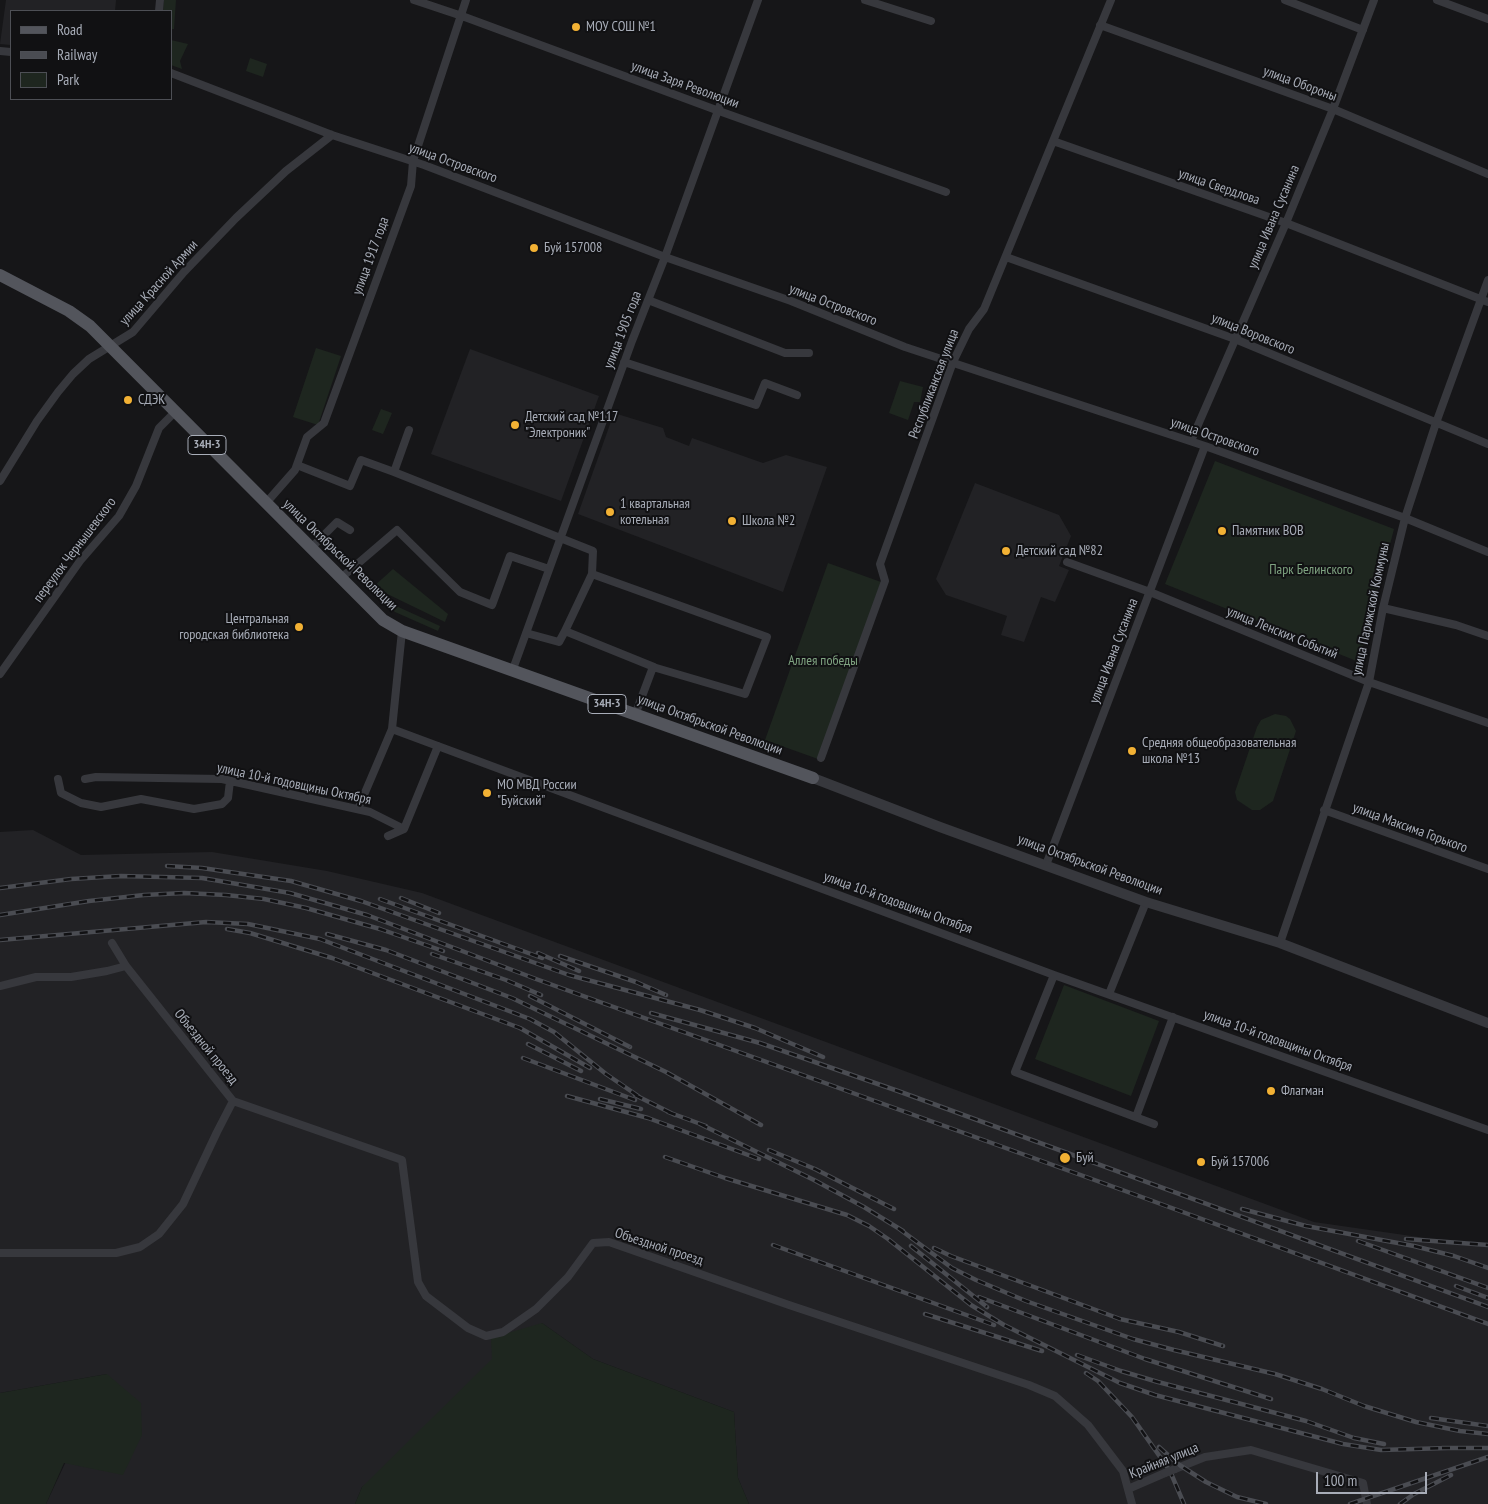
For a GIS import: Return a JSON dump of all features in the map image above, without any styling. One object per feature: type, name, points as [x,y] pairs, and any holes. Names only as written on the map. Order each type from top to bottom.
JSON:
[{"type":"main road","name":"улица Октябрьской Революции","points":[[0,276],[68,311],[90,326],[383,620],[402,631],[813,778]]},
{"type":"street","name":"улица Заря Революции","points":[[414,0],[946,192]]},
{"type":"street","name":"улица 1917 года","points":[[266,503],[295,470],[307,436],[324,423],[411,186],[413,161],[466,0]]},
{"type":"street","name":"улица 1905 года","points":[[513,670],[560,537],[719,111],[758,0]]},
{"type":"street","points":[[865,0],[930,22]]},
{"type":"street","name":"Республиканская улица","points":[[821,758],[885,581],[880,564],[953,362],[969,329],[984,309],[1111,0]]},
{"type":"street","points":[[1285,0],[1363,30]]},
{"type":"street","name":"улица Ивана Сусанина","points":[[1191,441],[1286,224],[1333,109],[1374,0]]},
{"type":"street","points":[[1437,0],[1488,19]]},
{"type":"street","name":"улица Обороны","points":[[1100,25],[1333,109],[1488,174]]},
{"type":"street","name":"улица Островского","points":[[172,73],[332,135],[413,161],[665,257],[791,301],[905,347],[1191,441],[1405,518],[1488,552]]},
{"type":"street","name":"улица Красной Армии","points":[[0,481],[37,421],[58,392],[90,359],[133,332],[184,272],[243,211],[286,170],[332,135]]},
{"type":"street","name":"улица Свердлова","points":[[1053,141],[1286,224],[1484,301]]},
{"type":"street","name":"улица Воровского","points":[[1006,257],[1235,339],[1488,444]]},
{"type":"street","name":"улица Парижской Коммуны","points":[[1280,943],[1368,682],[1383,608],[1405,518],[1436,423],[1484,301],[1488,280]]},
{"type":"street","points":[[648,300],[785,353],[809,353]]},
{"type":"street","points":[[624,362],[756,405],[765,382],[797,394]]},
{"type":"street","name":"переулок Чернышевского","points":[[0,674],[80,561],[119,516],[136,486],[159,428],[175,412]]},
{"type":"street","points":[[394,472],[409,430]]},
{"type":"street","name":"улица Ивана Сусанина","points":[[1046,866],[1205,446]]},
{"type":"street","points":[[297,465],[350,486],[361,460],[593,551],[592,574],[558,642],[526,632]]},
{"type":"street","points":[[311,548],[337,522],[350,530]]},
{"type":"street","points":[[341,578],[398,530],[460,592],[492,604],[510,556],[549,569]]},
{"type":"street","name":"улица Ленских Событий","points":[[1068,562],[1150,592],[1368,682],[1488,723]]},
{"type":"street","points":[[565,631],[654,667],[745,694],[767,637],[592,574]]},
{"type":"street","points":[[1383,608],[1456,625],[1488,636]]},
{"type":"street","points":[[358,809],[392,729],[402,631]]},
{"type":"street","points":[[635,714],[654,667]]},
{"type":"street","name":"улица 10-й годовщины Октября","points":[[392,729],[1054,975],[1488,1130]]},
{"type":"street","points":[[388,836],[404,829],[438,746]]},
{"type":"street","name":"улица 10-й годовщины Октября","points":[[85,779],[96,777],[222,779],[370,812],[404,829]]},
{"type":"street","points":[[58,778],[61,793],[81,803],[101,807],[141,799],[194,809],[222,804],[228,798],[230,781]]},
{"type":"street","name":"улица Октябрьской Революции","points":[[813,778],[1146,902],[1280,943],[1488,1023]]},
{"type":"street","name":"улица Максима Горького","points":[[1324,810],[1488,869]]},
{"type":"street","points":[[1110,994],[1146,902]]},
{"type":"street","name":"Объездной проезд","points":[[112,943],[126,966],[234,1101],[402,1160],[418,1282],[426,1296],[468,1328],[486,1336],[503,1332],[536,1309],[568,1277],[593,1243],[609,1242],[798,1308],[1029,1384],[1054,1396],[1088,1425],[1123,1472],[1132,1504]]},
{"type":"street","points":[[0,986],[36,977],[70,977],[126,966]]},
{"type":"street","points":[[1054,975],[1015,1072],[1154,1124]]},
{"type":"street","points":[[1136,1117],[1173,1017]]},
{"type":"street","points":[[0,1253],[116,1253],[140,1247],[159,1234],[183,1204],[234,1101]]},
{"type":"street","name":"Крайняя улица","points":[[1128,1489],[1205,1457],[1251,1450],[1363,1483],[1367,1504]]},
{"type":"shaded area","points":[[6,0],[116,0],[115,10],[10,10],[10,45],[0,44]]},
{"type":"shaded area","name":"Детский сад №117 \"Электроник\"","points":[[470,349],[599,396],[561,501],[431,454]]},
{"type":"shaded area","name":"Школа №2","points":[[614,413],[663,428],[666,437],[689,446],[692,438],[763,463],[786,455],[827,467],[783,592],[578,514]]},
{"type":"shaded area","name":"Детский сад №82","points":[[975,483],[1059,515],[1071,536],[1059,566],[1069,570],[1055,602],[1041,597],[1024,642],[1001,635],[1007,616],[946,595],[936,579]]},
{"type":"shaded area","points":[[33,830],[81,855],[212,852],[327,871],[422,893],[1314,1222],[1488,1247],[1488,1504],[749,1504],[738,1478],[734,1412],[593,1359],[542,1323],[515,1380],[362,1487],[355,1504],[46,1504],[107,1374],[0,1393],[0,832]]},
{"type":"green space","points":[[164,0],[176,0],[174,29],[172,29],[172,10],[163,10]]},
{"type":"green space","points":[[172,40],[188,44],[180,61],[182,69],[172,65]]},
{"type":"green space","points":[[250,58],[267,64],[263,77],[246,71]]},
{"type":"green space","points":[[316,348],[341,356],[318,425],[293,417]]},
{"type":"green space","points":[[900,381],[923,387],[920,402],[914,402],[908,420],[889,413]]},
{"type":"green space","points":[[381,409],[392,413],[383,434],[372,430]]},
{"type":"green space","name":"Парк Белинского","points":[[1215,461],[1394,529],[1359,662],[1165,584]]},
{"type":"green space","name":"Аллея победы","points":[[828,563],[881,582],[818,759],[765,740]]},
{"type":"green space","points":[[393,569],[448,614],[445,622],[373,587]]},
{"type":"green space","points":[[383,600],[440,626],[438,631],[395,612]]},
{"type":"green space","points":[[1275,714],[1286,716],[1290,719],[1296,731],[1273,801],[1260,810],[1252,810],[1237,800],[1235,792],[1257,727],[1261,720]]},
{"type":"green space","points":[[1064,985],[1159,1021],[1131,1096],[1035,1059]]},
{"type":"green space","points":[[542,1323],[593,1359],[734,1412],[738,1478],[749,1504],[355,1504],[362,1487],[492,1359],[491,1338]]},
{"type":"green space","points":[[107,1374],[141,1403],[142,1435],[123,1475],[64,1463],[46,1504],[0,1504],[0,1393]]},
{"type":"railway","points":[[167,866],[202,868],[291,881],[361,901],[569,975],[700,1010],[755,1028],[823,1057]]},
{"type":"railway","points":[[0,888],[71,879],[121,876],[202,878],[290,893],[367,915],[536,979],[1488,1324]]},
{"type":"railway","points":[[0,915],[89,901],[144,895],[184,893],[226,895],[264,899],[306,908],[380,929],[443,951]]},
{"type":"railway","points":[[401,898],[439,913]]},
{"type":"railway","points":[[380,899],[542,958]]},
{"type":"railway","points":[[0,940],[206,922],[248,924],[320,939],[530,1019],[554,1032],[606,1074],[641,1098]]},
{"type":"railway","points":[[227,929],[250,933],[332,958],[520,1028],[590,1068]]},
{"type":"railway","points":[[327,934],[386,950],[512,998],[666,1072],[761,1125]]},
{"type":"railway","points":[[538,953],[579,971]]},
{"type":"railway","points":[[432,954],[506,980],[541,995]]},
{"type":"railway","points":[[560,956],[636,982],[666,995]]},
{"type":"railway","points":[[530,996],[630,1047]]},
{"type":"railway","points":[[651,1013],[760,1043],[898,1091],[1488,1307]]},
{"type":"railway","points":[[528,1044],[581,1071]]},
{"type":"railway","points":[[523,1058],[635,1100]]},
{"type":"railway","points":[[635,1095],[675,1115]]},
{"type":"railway","points":[[567,1096],[648,1118],[759,1159]]},
{"type":"railway","points":[[600,1099],[641,1109]]},
{"type":"railway","points":[[668,1112],[706,1126]]},
{"type":"railway","points":[[700,1124],[814,1180],[903,1231]]},
{"type":"railway","points":[[769,1150],[815,1169],[894,1209]]},
{"type":"railway","points":[[665,1157],[725,1178],[847,1215],[869,1226],[888,1239],[971,1305],[1004,1325],[1120,1383],[1155,1395],[1343,1444],[1381,1450],[1448,1448]]},
{"type":"railway","points":[[1242,1209],[1306,1226],[1414,1246],[1454,1256],[1488,1268]]},
{"type":"railway","points":[[898,1228],[952,1268],[976,1280],[1026,1301],[1133,1339],[1275,1374],[1322,1389],[1364,1406],[1416,1422],[1460,1431],[1488,1434]]},
{"type":"railway","points":[[1406,1239],[1488,1245]]},
{"type":"railway","points":[[1358,1241],[1488,1288]]},
{"type":"railway","points":[[773,1245],[994,1325]]},
{"type":"railway","points":[[911,1246],[987,1307]]},
{"type":"railway","points":[[934,1248],[1120,1319],[1179,1332],[1223,1346]]},
{"type":"railway","points":[[1456,1286],[1488,1298]]},
{"type":"railway","points":[[979,1297],[1145,1359],[1271,1399]]},
{"type":"railway","points":[[925,1314],[1042,1351]]},
{"type":"railway","points":[[1077,1355],[1158,1382],[1306,1421],[1354,1438],[1384,1444]]},
{"type":"railway","points":[[1086,1373],[1098,1381],[1132,1417],[1170,1471],[1184,1504]]},
{"type":"railway","points":[[1431,1418],[1488,1426]]},
{"type":"railway","points":[[1159,1447],[1178,1464],[1206,1482],[1237,1497],[1266,1504]]},
{"type":"railway","points":[[1442,1448],[1488,1448]]},
{"type":"railway","points":[[1350,1504],[1488,1457]]},
{"type":"railway","points":[[1400,1504],[1414,1494],[1451,1475]]},
{"type":"place","name":"МОУ СОШ №1","points":[[576,27]]},
{"type":"place","name":"Буй 157008","points":[[534,248]]},
{"type":"place","name":"СДЭК","points":[[128,400]]},
{"type":"place","name":"Детский сад №117 \"Электроник\"","points":[[515,425]]},
{"type":"place","name":"1 квартальная котельная","points":[[610,512]]},
{"type":"place","name":"Школа №2","points":[[732,521]]},
{"type":"place","name":"Памятник ВОВ","points":[[1222,531]]},
{"type":"place","name":"Детский сад №82","points":[[1006,551]]},
{"type":"place","name":"Центральная городская библиотека","points":[[299,627]]},
{"type":"place","name":"Средняя общеобразовательная школа №13","points":[[1132,751]]},
{"type":"place","name":"МО МВД России \"Буйский\"","points":[[487,793]]},
{"type":"place","name":"Флагман","points":[[1271,1091]]},
{"type":"place","name":"Буй","points":[[1065,1158]]},
{"type":"place","name":"Буй 157006","points":[[1201,1162]]}]
